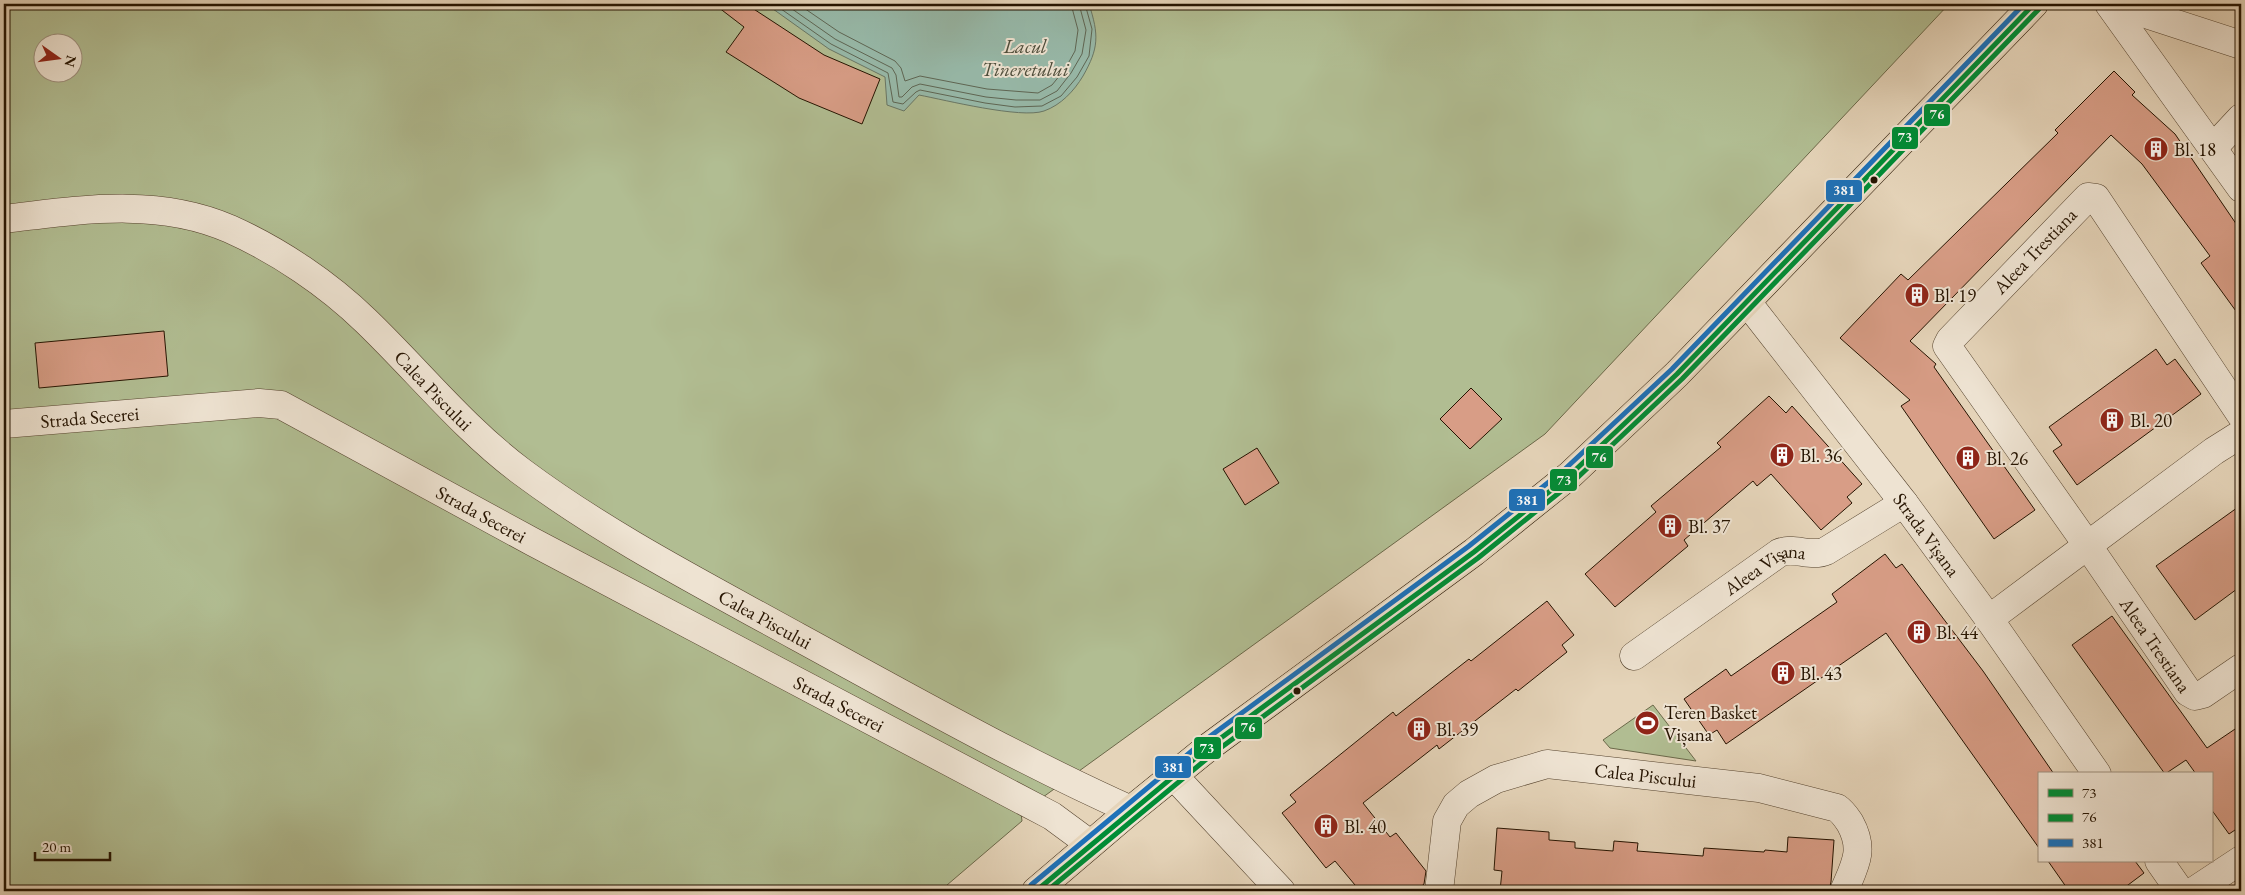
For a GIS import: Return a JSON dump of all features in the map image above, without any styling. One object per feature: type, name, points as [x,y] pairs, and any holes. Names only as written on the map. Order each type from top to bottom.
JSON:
[{"type":"main road","points":[[1036,891],[1173,775],[1474,552],[1570,475],[1676,374],[1747,302],[2034,4]]},
{"type":"street","points":[[2109,4],[2241,188]]},
{"type":"street","points":[[2116,4],[2241,44]]},
{"type":"street","points":[[2213,148],[2241,118]]},
{"type":"street","name":"Aleea Trestiana","points":[[2241,415],[2166,305],[2100,201],[2093,198],[2085,200],[1950,340],[1947,346],[2188,692],[2195,696],[2203,694],[2241,668]]},
{"type":"street","name":"Calea Piscului","points":[[4,219],[102,209],[158,209],[194,216],[228,228],[263,246],[322,286],[364,320],[447,406],[476,433],[520,470],[574,509],[637,547],[947,718],[1078,786],[1131,810]]},
{"type":"street","name":"Strada Vișana","points":[[1747,302],[1904,503],[1989,619],[2097,772]]},
{"type":"street","name":"Strada Secerei","points":[[4,424],[259,403],[281,405],[823,696],[1052,816],[1090,844]]},
{"type":"street","points":[[1989,619],[2214,451],[2241,434]]},
{"type":"street","name":"Aleea Vișana","points":[[1634,656],[1779,553],[1790,550],[1814,554],[1826,551],[1904,503]]},
{"type":"street","points":[[823,696],[842,661]]},
{"type":"street","points":[[929,752],[947,718]]},
{"type":"street","name":"Calea Piscului","points":[[1439,891],[1447,821],[1456,806],[1469,794],[1496,779],[1547,764],[1759,788],[1837,808],[1843,813],[1853,829],[1859,848],[1858,858],[1844,891]]},
{"type":"street","points":[[1173,775],[1281,891]]},
{"type":"street","points":[[2194,891],[2241,860]]},
{"type":"street","points":[[2160,862],[2180,891]]},
{"type":"shaded area","points":[[4,4],[1949,4],[1545,434],[1021,813],[1022,821],[940,891],[4,891]]},
{"type":"shaded area","name":"Teren Basket Vișana","points":[[1653,705],[1696,761],[1610,748],[1603,740]]},
{"type":"water","name":"Lacul Tineretului","points":[[766,4],[1089,4],[1095,24],[1096,41],[1088,66],[1075,87],[1061,101],[1044,111],[1018,113],[1001,111],[919,95],[904,111],[887,105],[885,77],[829,49]]},
{"type":"building","points":[[714,4],[746,4],[824,55],[880,79],[862,124],[799,98],[726,52],[744,27]]},
{"type":"building","points":[[2114,71],[2135,92],[2132,95],[2175,134],[2241,231],[2241,318],[2201,263],[2210,256],[2142,164],[2111,135],[1910,341],[1936,364],[1934,367],[2035,510],[1994,539],[1901,406],[1910,400],[1840,338],[1901,274],[1908,280],[2058,133],[2055,130]]},
{"type":"building","points":[[164,331],[168,376],[39,388],[35,343]]},
{"type":"building","name":"Bl. 20","points":[[2156,349],[2167,365],[2175,359],[2201,394],[2077,485],[2053,451],[2062,445],[2049,427]]},
{"type":"building","points":[[1471,388],[1502,419],[1470,449],[1440,419]]},
{"type":"building","points":[[1769,396],[1786,413],[1792,406],[1862,484],[1847,497],[1852,503],[1821,530],[1771,474],[1757,486],[1753,481],[1684,540],[1688,546],[1615,607],[1585,574],[1656,512],[1651,506],[1721,447],[1717,443]]},
{"type":"building","points":[[1257,448],[1279,483],[1245,505],[1223,469]]},
{"type":"building","points":[[2241,505],[2241,586],[2195,620],[2156,566]]},
{"type":"building","points":[[1885,554],[1896,568],[1902,564],[1983,671],[2053,772],[2038,772],[2038,847],[1886,633],[1726,744],[1717,730],[1709,735],[1684,699],[1726,669],[1731,676],[1837,602],[1832,594]]},
{"type":"building","points":[[1547,601],[1574,635],[1562,645],[1567,652],[1439,749],[1437,745],[1363,803],[1390,837],[1396,833],[1426,871],[1424,884],[1416,891],[1360,891],[1335,861],[1326,868],[1282,813],[1296,802],[1290,795],[1393,712],[1396,716],[1469,659],[1471,661]]},
{"type":"building","points":[[2112,616],[2207,748],[2241,725],[2241,826],[2229,834],[2212,810],[2212,772],[2195,772],[2186,760],[2168,772],[2164,772],[2072,645]]},
{"type":"building","points":[[1497,828],[1549,832],[1549,840],[1575,842],[1575,848],[1613,851],[1614,841],[1638,843],[1637,851],[1703,856],[1704,848],[1787,852],[1788,837],[1834,840],[1831,882],[1829,891],[1500,891],[1502,871],[1494,870]]},
{"type":"building","points":[[2049,862],[2136,862],[2144,873],[2120,891],[2069,891]]},
{"type":"transit line","name":"381","points":[[1031,885],[1205,740],[1469,546],[1565,469],[1672,369],[2024,4]]},
{"type":"transit line","name":"73","points":[[1036,891],[1210,746],[1474,552],[1570,475],[1677,374],[2034,4]]},
{"type":"transit line","name":"76","points":[[1047,891],[1215,752],[1478,558],[1575,480],[1682,379],[2039,9]]},
{"type":"place","name":"Bl. 18","points":[[2156,149]]},
{"type":"place","name":"Bl. 19","points":[[1917,295]]},
{"type":"place","name":"Bl. 20","points":[[2112,420]]},
{"type":"place","name":"Bl. 36","points":[[1782,455]]},
{"type":"place","name":"Bl. 26","points":[[1968,458]]},
{"type":"place","name":"Bl. 37","points":[[1670,526]]},
{"type":"place","name":"Bl. 44","points":[[1919,632]]},
{"type":"place","name":"Bl. 43","points":[[1783,673]]},
{"type":"place","name":"Teren Basket Vișana","points":[[1647,723]]},
{"type":"place","name":"Bl. 39","points":[[1419,729]]},
{"type":"place","name":"Bl. 40","points":[[1326,826]]}]
